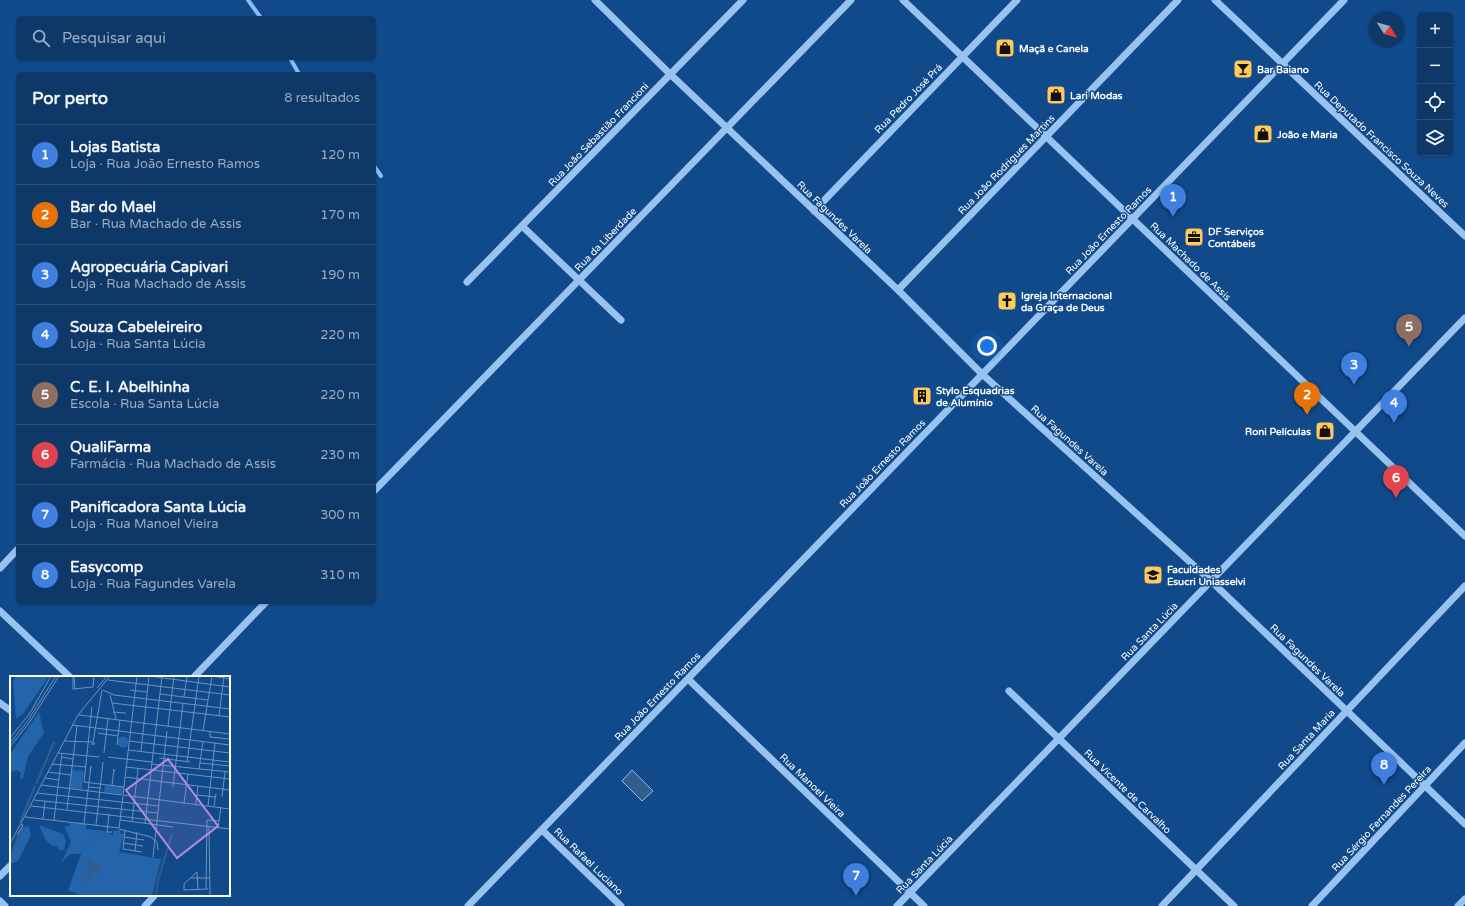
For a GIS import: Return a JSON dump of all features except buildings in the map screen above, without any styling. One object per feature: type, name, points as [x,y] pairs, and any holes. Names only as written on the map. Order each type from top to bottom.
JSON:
[{"type":"street","name":"Rua Fagundes Varela","points":[[595,0],[670,74],[728,127],[898,290],[982,374],[1211,581],[1465,824]]},
{"type":"street","name":"Rua João Sebastião Francioni","points":[[467,282],[743,0]]},
{"type":"street","name":"Rua da Liberdade","points":[[376,489],[851,0]]},
{"type":"street","name":"Rua Machado de Assis","points":[[904,0],[1465,536]]},
{"type":"street","name":"Rua Pedro José Prá","points":[[814,210],[1017,0]]},
{"type":"street","name":"Rua João Rodrigues Martins","points":[[898,290],[1178,0]]},
{"type":"street","name":"Rua Deputado Francisco Souza Neves","points":[[1215,0],[1465,236]]},
{"type":"street","name":"Rua João Ernesto Ramos","points":[[468,906],[1344,0]]},
{"type":"street","points":[[522,226],[622,320]]},
{"type":"street","name":"Rua Santa Lúcia","points":[[897,906],[1465,318]]},
{"type":"street","points":[[0,568],[16,551]]},
{"type":"street","name":"Rua Santa Maria","points":[[1162,906],[1465,586]]},
{"type":"street","points":[[195,676],[264,604]]},
{"type":"street","points":[[0,611],[69,676]]},
{"type":"street","name":"Rua Manoel Vieira","points":[[688,679],[924,906]]},
{"type":"street","name":"Rua Vicente de Carvalho","points":[[1009,691],[1234,906]]},
{"type":"street","points":[[0,703],[10,710]]},
{"type":"street","name":"Rua Sérgio Fernandes Pereira","points":[[1312,906],[1465,743]]},
{"type":"street","name":"Rua Rafael Luciano","points":[[542,830],[621,906]]},
{"type":"street","points":[[0,876],[10,866]]},
{"type":"street","points":[[145,906],[155,896]]},
{"type":"street","points":[[1458,906],[1465,899]]},
{"type":"street","points":[[0,901],[5,906]]},
{"type":"water","points":[[632,770],[653,791],[642,801],[622,781]]},
{"type":"waterway","points":[[248,0],[260,16]]},
{"type":"waterway","points":[[291,60],[298,72]]},
{"type":"waterway","points":[[376,169],[381,176]]},
{"type":"place","name":"Maçã e Canela","points":[[1005,48]]},
{"type":"place","name":"Bar Baiano","points":[[1243,69]]},
{"type":"place","name":"Lari Modas","points":[[1056,95]]},
{"type":"place","name":"João e Maria","points":[[1263,134]]},
{"type":"place","name":"Lojas Batista","points":[[1173,217]]},
{"type":"place","name":"DF Serviços Contábeis","points":[[1194,237]]},
{"type":"place","name":"Igreja Internacional da Graça de Deus","points":[[1007,301]]},
{"type":"place","name":"C. E. I. Abelhinha","points":[[1409,347]]},
{"type":"place","name":"Agropecuária Capivari","points":[[1354,385]]},
{"type":"place","name":"Stylo Esquadrias de Alumínio","points":[[922,396]]},
{"type":"place","name":"Bar do Mael","points":[[1307,415]]},
{"type":"place","name":"Souza Cabeleireiro","points":[[1394,423]]},
{"type":"place","name":"Roni Películas","points":[[1325,431]]},
{"type":"place","name":"QualiFarma","points":[[1396,498]]},
{"type":"place","name":"Faculdades Esucri Uniasselvi","points":[[1153,575]]},
{"type":"place","name":"Easycomp","points":[[1384,785]]},
{"type":"place","name":"Panificadora Santa Lúcia","points":[[856,896]]}]
